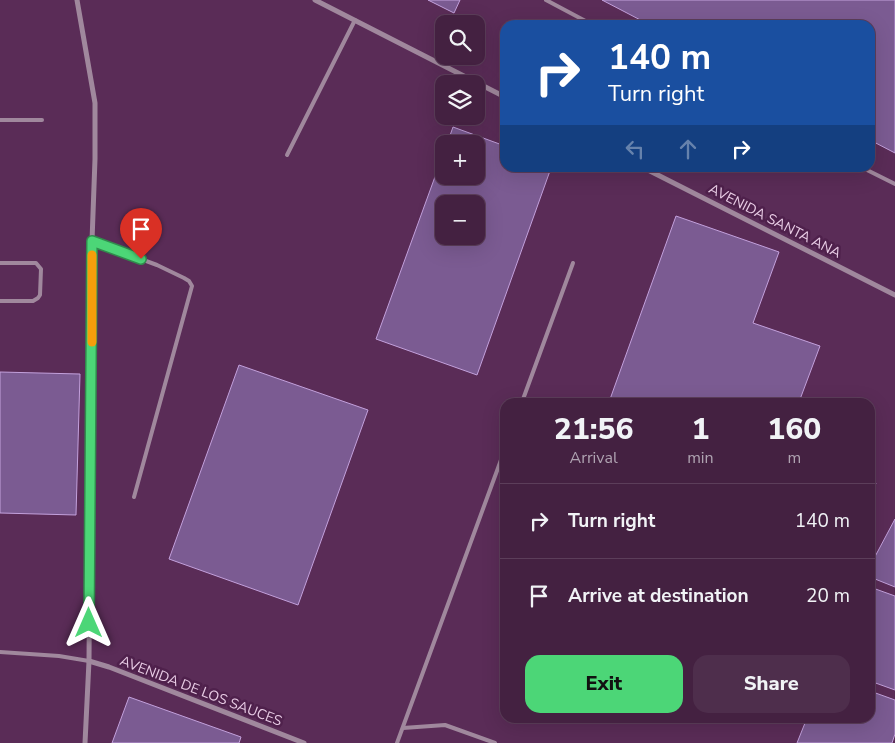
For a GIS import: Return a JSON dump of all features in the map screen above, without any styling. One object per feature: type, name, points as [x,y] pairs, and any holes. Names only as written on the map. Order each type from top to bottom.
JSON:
[{"type":"street","points":[[77,0],[95,103],[92,241],[89,661],[85,743]]},
{"type":"street","points":[[315,0],[500,94]]},
{"type":"street","name":"AVENIDA SANTA ANA","points":[[652,172],[895,295]]},
{"type":"street","name":"AVENIDA DE LOS SAUCES","points":[[89,661],[110,667],[304,743]]},
{"type":"lane","points":[[546,0],[584,20]]},
{"type":"lane","points":[[287,155],[355,20]]},
{"type":"lane","points":[[0,120],[42,120]]},
{"type":"lane","points":[[871,172],[895,184]]},
{"type":"lane","points":[[92,241],[157,265],[184,278],[192,286],[134,497]]},
{"type":"lane","points":[[0,262],[36,263],[42,268],[40,295],[33,302],[0,301]]},
{"type":"lane","points":[[523,398],[573,263]]},
{"type":"lane","points":[[397,743],[500,463]]},
{"type":"lane","points":[[0,652],[59,656],[89,661]]},
{"type":"lane","points":[[403,728],[445,725],[495,743]]},
{"type":"building","points":[[428,0],[460,0],[454,13]]},
{"type":"building","points":[[602,0],[895,0],[895,153],[875,143],[875,20],[640,20]]},
{"type":"building","points":[[453,127],[475,135],[450,135]]},
{"type":"building","points":[[485,139],[500,144],[500,172],[550,172],[477,375],[376,339],[435,177],[435,185],[485,185]]},
{"type":"building","points":[[676,216],[779,252],[753,323],[820,346],[800,398],[610,398]]},
{"type":"building","points":[[239,365],[368,410],[298,605],[169,559]]},
{"type":"building","points":[[0,372],[80,374],[76,515],[0,513]]},
{"type":"building","points":[[895,519],[895,587],[875,579],[875,557]]},
{"type":"building","points":[[875,589],[895,596],[895,690],[875,683]]},
{"type":"building","points":[[875,693],[895,700],[895,734],[892,743],[797,743],[805,723],[875,723]]},
{"type":"building","points":[[129,697],[241,737],[239,743],[112,743]]},
{"type":"slow traffic","points":[[92,255],[92,342]]},
{"type":"route","points":[[89,623],[92,241],[141,259]]}]
